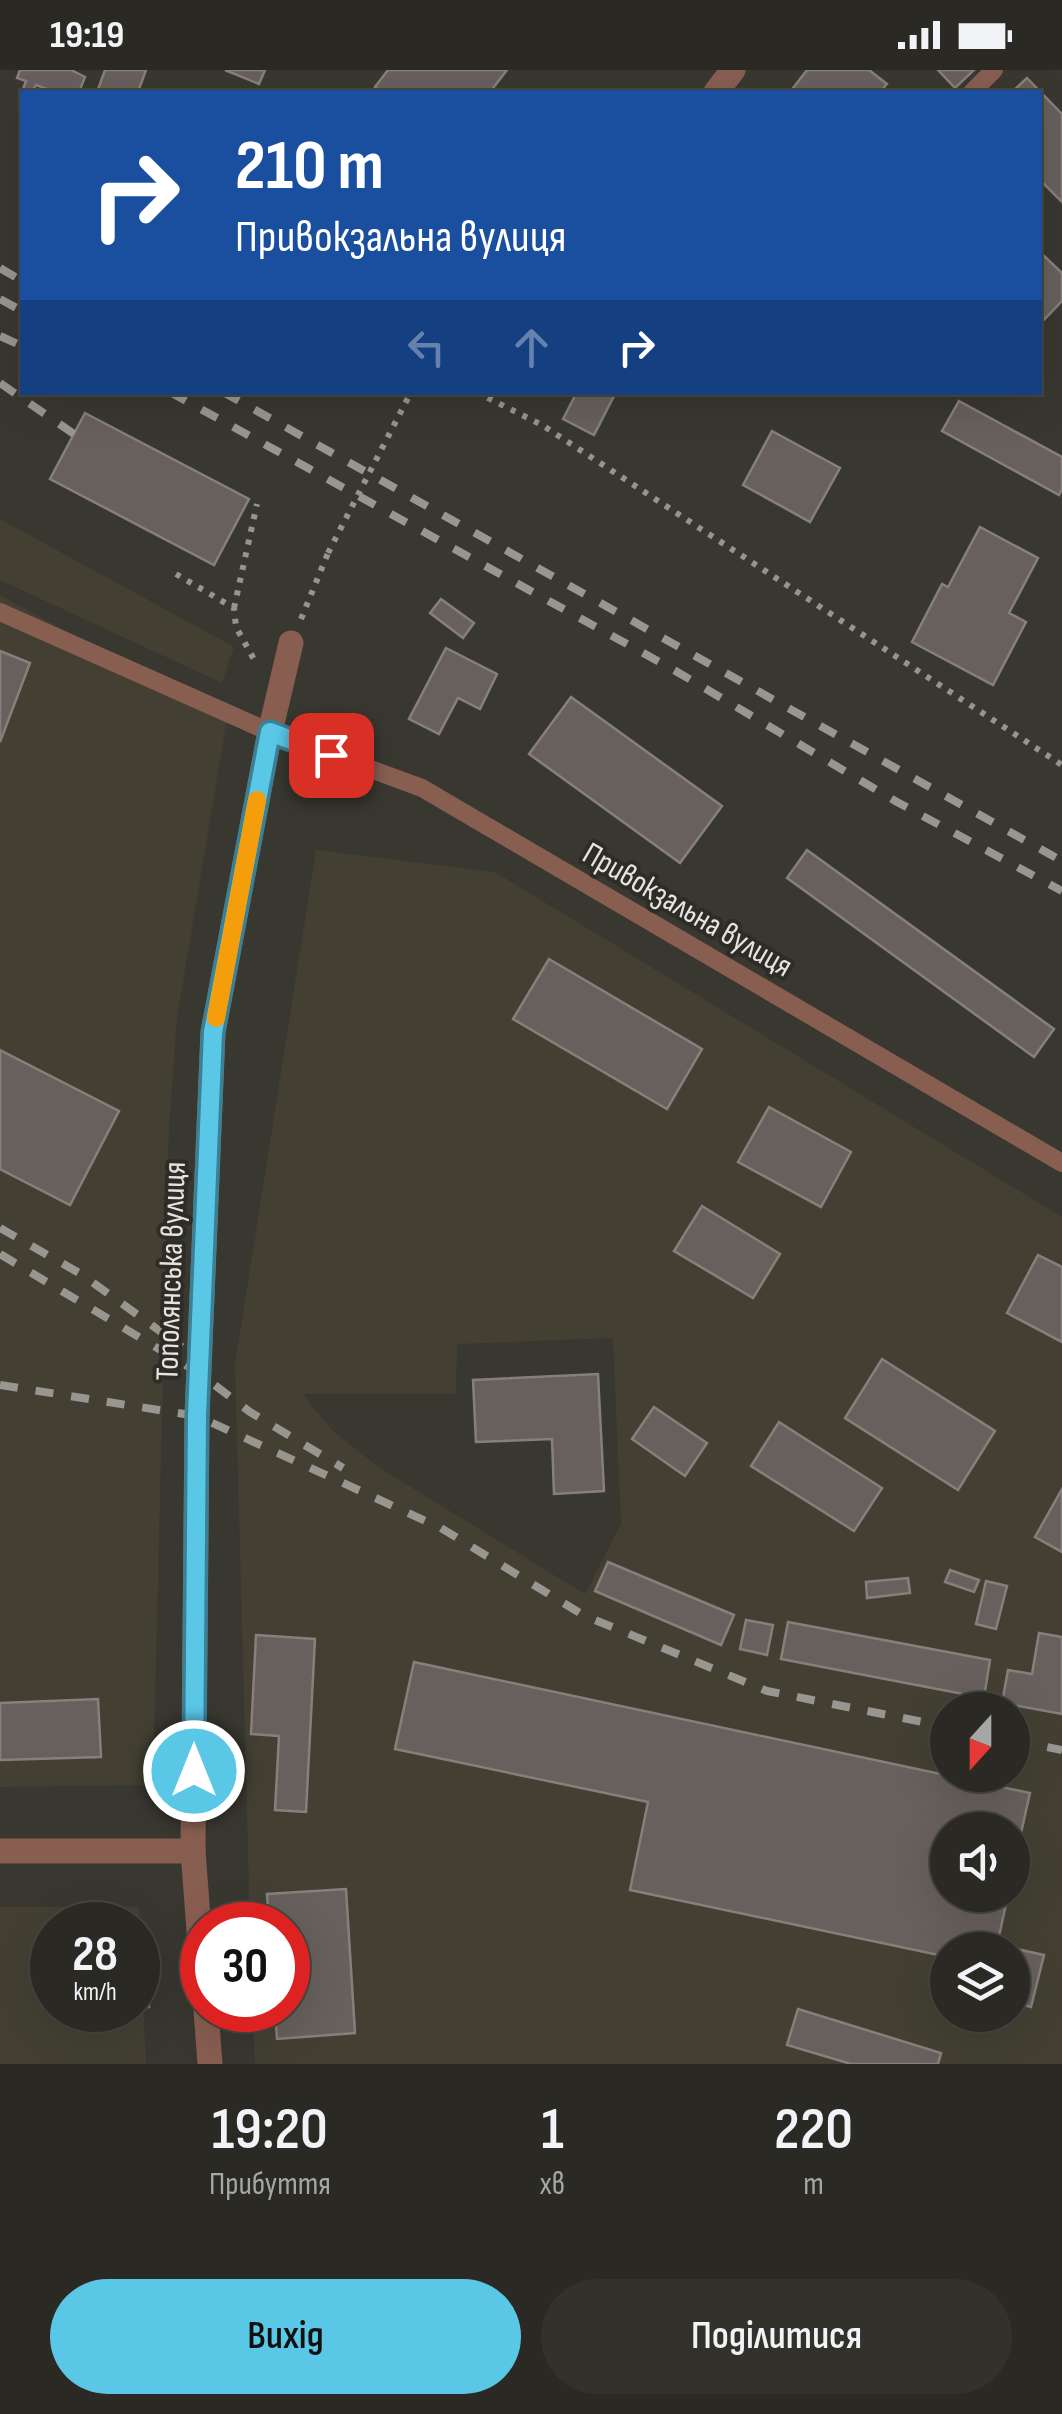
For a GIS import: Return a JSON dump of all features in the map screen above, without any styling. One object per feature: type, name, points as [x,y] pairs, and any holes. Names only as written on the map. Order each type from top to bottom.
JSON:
[{"type":"street","points":[[718,90],[733,70]]},
{"type":"street","name":"Тополянська вулиця","points":[[197,1902],[194,1851],[197,1416],[213,1032],[270,732],[292,643]]},
{"type":"street","points":[[0,1851],[194,1851]]},
{"type":"street","points":[[208,2032],[210,2064]]},
{"type":"lane","points":[[974,90],[994,70]]},
{"type":"lane","name":"Привокзальна вулиця","points":[[0,612],[270,732],[422,788],[1062,1164]]},
{"type":"path","points":[[292,643],[328,553],[409,395]]},
{"type":"path","points":[[489,395],[542,425],[1062,764]]},
{"type":"path","points":[[258,504],[234,608],[236,627],[259,668]]},
{"type":"path","points":[[176,574],[234,608]]},
{"type":"shaded area","points":[[0,519],[234,647],[222,683],[0,580]]},
{"type":"shaded area","points":[[0,595],[227,719],[177,1018],[169,1127],[153,1785],[0,1787]]},
{"type":"shaded area","points":[[316,850],[495,872],[1062,1217],[1062,2064],[255,2064],[254,2032],[310,2032],[310,1902],[249,1902],[235,1364]],"holes":[[[613,1338],[621,1524],[585,1594],[380,1468],[334,1432],[302,1394],[456,1394],[457,1344]]]},
{"type":"shaded area","points":[[0,1907],[30,1907],[30,2032],[145,2032],[146,2064],[0,2064]]},
{"type":"building","points":[[20,70],[71,70],[85,77],[80,90],[50,90],[36,85],[33,90],[26,90],[26,81],[17,78]]},
{"type":"building","points":[[105,70],[146,70],[139,90],[98,90]]},
{"type":"building","points":[[225,70],[265,70],[259,84]]},
{"type":"building","points":[[388,70],[507,70],[492,90],[375,87]]},
{"type":"building","points":[[807,70],[869,70],[887,84],[882,90],[792,90]]},
{"type":"building","points":[[938,70],[974,70],[955,88]]},
{"type":"building","points":[[1027,78],[1039,90],[1014,90]]},
{"type":"building","points":[[1042,93],[1062,114],[1062,202],[1042,182]]},
{"type":"building","points":[[1042,254],[1062,273],[1062,301],[1042,322]]},
{"type":"building","points":[[575,395],[614,395],[594,435],[563,419]]},
{"type":"building","points":[[959,401],[1062,457],[1059,495],[942,431]]},
{"type":"building","points":[[85,413],[249,499],[214,565],[50,479]]},
{"type":"building","points":[[772,431],[840,468],[810,522],[743,485]]},
{"type":"building","points":[[980,527],[1038,558],[1009,613],[1026,622],[993,685],[912,642],[942,584],[948,587]]},
{"type":"building","points":[[441,599],[474,623],[463,638],[430,613]]},
{"type":"building","points":[[446,648],[497,674],[480,709],[458,698],[439,734],[409,719]]},
{"type":"building","points":[[0,651],[30,663],[0,742]]},
{"type":"building","points":[[571,697],[722,806],[680,863],[529,754]]},
{"type":"building","points":[[807,850],[1054,1029],[1034,1057],[787,878]]},
{"type":"building","points":[[549,959],[702,1049],[667,1109],[513,1019]]},
{"type":"building","points":[[0,1050],[119,1111],[70,1205],[0,1169]]},
{"type":"building","points":[[769,1107],[851,1152],[821,1207],[738,1162]]},
{"type":"building","points":[[702,1206],[780,1254],[753,1298],[674,1251]]},
{"type":"building","points":[[1038,1255],[1062,1267],[1062,1342],[1007,1313]]},
{"type":"building","points":[[882,1359],[995,1431],[958,1490],[845,1418]]},
{"type":"building","points":[[598,1374],[604,1491],[554,1494],[552,1439],[476,1442],[473,1380]]},
{"type":"building","points":[[654,1407],[707,1443],[685,1476],[632,1439]]},
{"type":"building","points":[[779,1422],[882,1488],[854,1531],[751,1466]]},
{"type":"building","points":[[1062,1489],[1062,1552],[1035,1537]]},
{"type":"building","points":[[608,1562],[734,1615],[721,1645],[595,1591]]},
{"type":"building","points":[[950,1570],[979,1580],[974,1592],[945,1582]]},
{"type":"building","points":[[908,1578],[910,1593],[867,1598],[866,1582]]},
{"type":"building","points":[[986,1581],[1007,1586],[996,1629],[976,1624]]},
{"type":"building","points":[[746,1620],[773,1625],[767,1655],[740,1649]]},
{"type":"building","points":[[788,1622],[990,1660],[985,1692],[953,1692],[781,1659]]},
{"type":"building","points":[[1039,1633],[1062,1637],[1062,1714],[1030,1708],[1030,1692],[1004,1692],[1008,1670],[1032,1674]]},
{"type":"building","points":[[256,1635],[315,1639],[306,1812],[275,1810],[279,1736],[251,1734]]},
{"type":"building","points":[[414,1662],[930,1772],[930,1792],[1030,1793],[1026,1812],[930,1812],[930,1912],[1004,1912],[1000,1932],[930,1932],[930,1953],[630,1890],[648,1802],[395,1749]]},
{"type":"building","points":[[98,1699],[101,1757],[0,1760],[0,1703]]},
{"type":"building","points":[[346,1889],[355,2033],[277,2039],[277,2032],[310,2032],[310,1902],[268,1902],[267,1894]]},
{"type":"building","points":[[1030,1952],[1044,1955],[1030,2007]]},
{"type":"building","points":[[798,2009],[941,2053],[938,2064],[851,2064],[787,2045]]},
{"type":"railway","points":[[0,268],[20,280]]},
{"type":"railway","points":[[0,299],[20,310]]},
{"type":"railway","points":[[0,336],[20,345]]},
{"type":"railway","points":[[0,383],[74,434]]},
{"type":"railway","points":[[175,395],[674,670],[897,802],[1062,891]]},
{"type":"railway","points":[[228,395],[1062,861]]},
{"type":"railway","points":[[0,1228],[81,1274],[182,1347]]},
{"type":"railway","points":[[0,1254],[199,1373],[250,1412],[343,1468]]},
{"type":"railway","points":[[0,1385],[197,1416],[441,1528],[583,1615],[767,1691],[930,1723]]},
{"type":"railway","points":[[1030,1744],[1062,1750]]},
{"type":"slow traffic","points":[[216,1018],[257,800]]},
{"type":"route","points":[[194,1771],[197,1416],[213,1032],[270,732],[331,755]]}]
